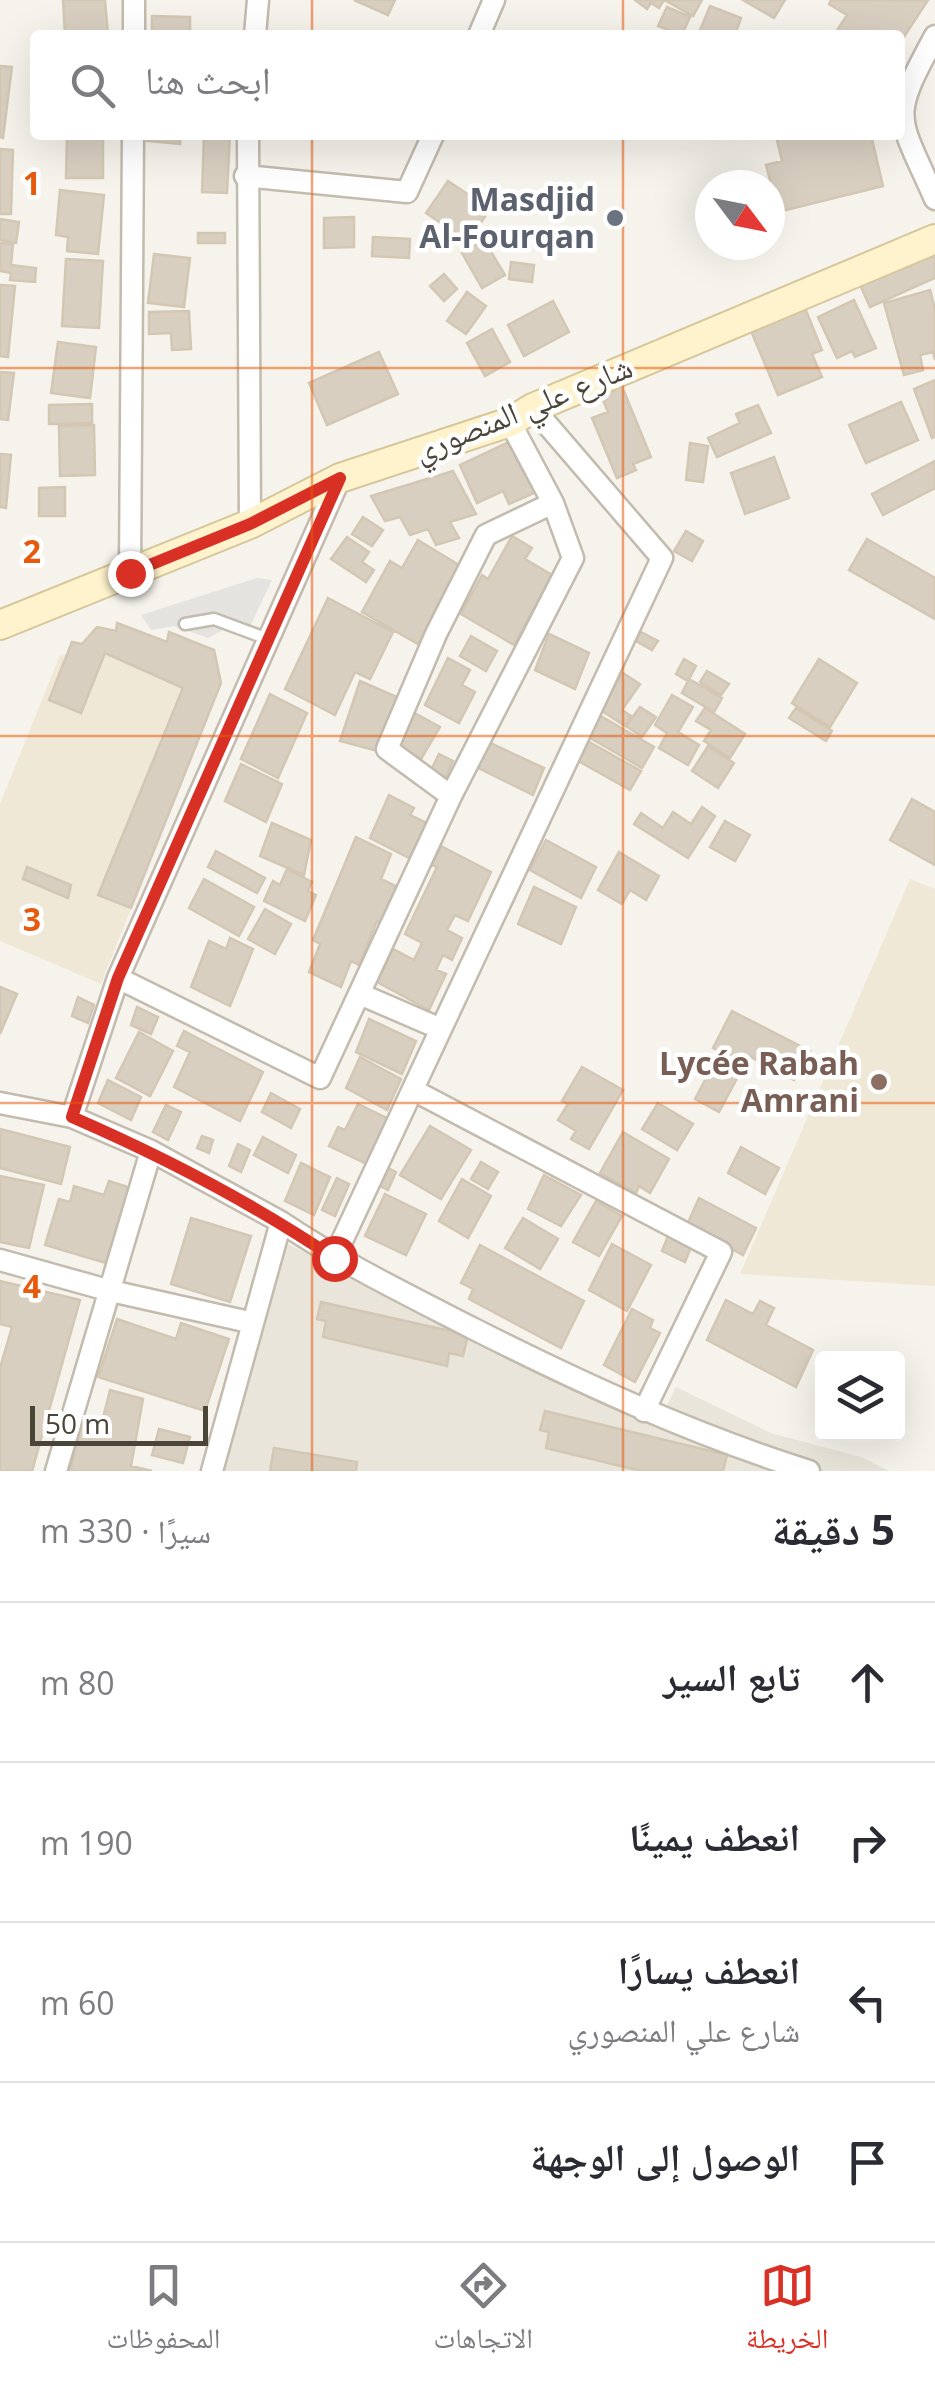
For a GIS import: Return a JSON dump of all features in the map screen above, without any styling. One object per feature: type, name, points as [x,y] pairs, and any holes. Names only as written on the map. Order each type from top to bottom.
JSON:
[{"type":"main road","name":"شارع علي المنصوري","points":[[0,626],[250,524],[340,478],[521,415],[935,239]]},
{"type":"street","points":[[134,0],[134,30]]},
{"type":"street","points":[[256,30],[258,0]]},
{"type":"street","points":[[480,30],[494,0]]},
{"type":"street","points":[[905,91],[935,36]]},
{"type":"street","points":[[905,130],[935,199]]},
{"type":"street","points":[[130,573],[133,140]]},
{"type":"street","points":[[248,140],[250,524]]},
{"type":"street","points":[[245,176],[408,192],[431,140]]},
{"type":"street","points":[[118,978],[320,1078],[451,796],[573,558],[521,415]]},
{"type":"street","points":[[334,1258],[662,558],[521,415]]},
{"type":"street","points":[[72,1117],[118,978],[340,478]]},
{"type":"street","points":[[451,796],[387,749],[436,634],[486,535],[553,503]]},
{"type":"street","points":[[362,994],[440,1029]]},
{"type":"street","points":[[412,1090],[721,1252],[644,1411]]},
{"type":"street","points":[[0,1103],[72,1117],[151,1151],[281,1222],[334,1258],[644,1411],[717,1442],[810,1471]]},
{"type":"street","points":[[56,1471],[151,1151]]},
{"type":"street","points":[[212,1471],[250,1322],[281,1222]]},
{"type":"street","points":[[0,1260],[110,1292],[250,1322]]},
{"type":"lane","points":[[185,624],[214,619],[269,639]]},
{"type":"shaded area","points":[[257,578],[272,580],[245,637],[225,629],[208,638],[174,626],[151,630],[141,615]]},
{"type":"shaded area","points":[[117,623],[166,642],[169,632],[214,650],[221,683],[101,984],[0,941],[0,804],[60,655],[68,654],[72,642],[82,643],[97,627],[115,630]]},
{"type":"shaded area","name":"Lycée Rabah Amrani","points":[[910,879],[935,889],[935,1286],[740,1274]]},
{"type":"shaded area","points":[[285,1243],[663,1413],[676,1387],[771,1433],[864,1458],[889,1471],[220,1471]]},
{"type":"building","points":[[63,0],[105,0],[108,30],[65,30]]},
{"type":"building","points":[[354,0],[395,0],[388,15]]},
{"type":"building","points":[[635,0],[664,0],[659,8],[651,3],[647,9]]},
{"type":"building","points":[[664,0],[702,0],[693,16]]},
{"type":"building","points":[[743,0],[785,0],[774,18]]},
{"type":"building","points":[[831,0],[928,0],[905,35],[905,30],[837,30],[847,15],[829,4]]},
{"type":"building","points":[[710,6],[741,18],[737,30],[700,30]]},
{"type":"building","points":[[667,7],[690,17],[684,30],[658,26]]},
{"type":"building","points":[[152,16],[190,17],[190,30],[152,30]]},
{"type":"building","points":[[0,66],[12,67],[3,138],[0,137]]},
{"type":"building","points":[[67,140],[103,140],[103,178],[66,178]]},
{"type":"building","points":[[180,140],[180,144],[147,141]]},
{"type":"building","points":[[204,140],[230,140],[227,193],[202,192]]},
{"type":"building","points":[[777,140],[872,140],[883,186],[785,210],[785,170],[767,170],[766,165],[782,161]]},
{"type":"building","points":[[0,149],[13,150],[11,214],[0,214]]},
{"type":"building","points":[[448,181],[490,209],[468,242],[426,213]]},
{"type":"building","points":[[60,190],[104,195],[98,254],[67,251],[68,237],[56,235]]},
{"type":"building","points":[[354,217],[354,247],[324,248],[324,218]]},
{"type":"building","points":[[0,219],[19,222],[16,243],[0,240]]},
{"type":"building","points":[[198,233],[225,233],[225,243],[198,243]]},
{"type":"building","points":[[373,237],[410,239],[409,258],[372,256]]},
{"type":"building","points":[[484,240],[505,275],[482,288],[462,253]]},
{"type":"building","points":[[0,243],[13,244],[11,265],[36,268],[35,282],[10,280],[11,273],[0,271]]},
{"type":"building","points":[[935,253],[935,278],[870,307],[860,285]]},
{"type":"building","points":[[154,254],[190,258],[184,307],[148,303]]},
{"type":"building","points":[[66,259],[103,261],[99,328],[62,326]]},
{"type":"building","points":[[511,262],[534,265],[532,282],[509,279]]},
{"type":"building","points":[[444,274],[457,289],[444,301],[430,286]]},
{"type":"building","points":[[0,285],[15,286],[8,357],[0,356]]},
{"type":"building","points":[[930,290],[935,309],[935,360],[933,352],[920,355],[923,370],[904,375],[884,303]]},
{"type":"building","points":[[467,292],[486,306],[466,334],[447,321]]},
{"type":"building","points":[[854,300],[876,348],[855,357],[852,351],[837,358],[818,317]]},
{"type":"building","points":[[553,301],[569,332],[524,356],[508,325]]},
{"type":"building","points":[[805,308],[822,350],[812,354],[822,377],[778,395],[751,331]]},
{"type":"building","points":[[189,311],[191,349],[172,350],[171,333],[149,334],[149,312]]},
{"type":"building","points":[[492,329],[510,362],[485,376],[467,343]]},
{"type":"building","points":[[58,342],[96,347],[90,398],[51,393]]},
{"type":"building","points":[[379,352],[398,394],[327,425],[309,383]]},
{"type":"building","points":[[0,372],[14,373],[8,420],[0,419]]},
{"type":"building","points":[[935,380],[935,437],[932,438],[914,389]]},
{"type":"building","points":[[621,384],[651,457],[633,464],[636,470],[617,478],[592,418],[608,412],[600,393]]},
{"type":"building","points":[[901,402],[918,440],[866,463],[849,425]]},
{"type":"building","points":[[92,404],[92,423],[49,424],[49,405]]},
{"type":"building","points":[[758,405],[771,433],[717,457],[708,438],[740,423],[736,414]]},
{"type":"building","points":[[94,425],[95,475],[60,476],[59,426]]},
{"type":"building","points":[[513,440],[536,492],[509,504],[503,491],[477,503],[460,465]]},
{"type":"building","points":[[690,443],[708,446],[703,482],[686,480]]},
{"type":"building","points":[[0,454],[11,455],[6,508],[0,507]]},
{"type":"building","points":[[774,457],[789,498],[745,514],[731,473]]},
{"type":"building","points":[[935,461],[935,488],[883,515],[872,494]]},
{"type":"building","points":[[453,471],[476,514],[450,522],[459,538],[436,545],[428,529],[410,535],[400,517],[385,521],[371,496]]},
{"type":"building","points":[[65,487],[65,516],[39,516],[39,488]]},
{"type":"building","points":[[363,517],[383,530],[372,546],[352,534]]},
{"type":"building","points":[[686,531],[703,541],[692,561],[674,551]]},
{"type":"building","points":[[512,536],[532,548],[525,559],[552,575],[514,645],[461,614],[482,575],[488,579]]},
{"type":"building","points":[[347,537],[369,552],[362,562],[374,570],[366,582],[331,559]]},
{"type":"building","points":[[867,539],[935,578],[935,619],[849,570]]},
{"type":"building","points":[[418,540],[462,567],[418,644],[362,612],[390,561],[402,568]]},
{"type":"building","points":[[328,598],[393,632],[370,679],[355,672],[335,715],[285,689]]},
{"type":"building","points":[[117,623],[167,642],[169,632],[214,650],[221,683],[131,908],[98,895],[183,688],[105,653],[81,713],[49,700],[72,642],[82,644],[97,627],[116,631]]},
{"type":"building","points":[[641,632],[658,641],[652,650],[636,641]]},
{"type":"building","points":[[549,634],[589,653],[575,689],[535,670]]},
{"type":"building","points":[[471,636],[497,651],[486,671],[460,656]]},
{"type":"building","points":[[448,658],[470,670],[462,685],[475,692],[459,723],[425,705]]},
{"type":"building","points":[[684,659],[696,666],[688,681],[676,674]]},
{"type":"building","points":[[819,659],[857,683],[830,727],[792,703]]},
{"type":"building","points":[[707,671],[729,684],[721,695],[700,682]]},
{"type":"building","points":[[623,673],[640,684],[622,710],[631,716],[625,726],[599,709]]},
{"type":"building","points":[[689,679],[722,698],[714,712],[682,693]]},
{"type":"building","points":[[360,681],[399,698],[381,752],[340,741]]},
{"type":"building","points":[[270,694],[307,713],[278,778],[241,759]]},
{"type":"building","points":[[672,695],[693,707],[678,732],[699,745],[688,765],[659,748],[667,733],[655,725]]},
{"type":"building","points":[[640,707],[656,717],[642,737],[626,726]]},
{"type":"building","points":[[705,708],[745,734],[730,758],[704,741],[711,730],[696,721]]},
{"type":"building","points":[[796,708],[832,731],[826,741],[789,718]]},
{"type":"building","points":[[409,710],[440,727],[421,759],[391,742]]},
{"type":"building","points":[[599,715],[654,747],[642,768],[587,736]]},
{"type":"building","points":[[584,739],[641,771],[630,790],[573,758]]},
{"type":"building","points":[[488,742],[544,768],[533,795],[478,768]]},
{"type":"building","points":[[708,746],[734,763],[718,788],[692,771]]},
{"type":"building","points":[[439,754],[453,761],[446,777],[431,770]]},
{"type":"building","points":[[241,764],[282,784],[266,822],[225,801]]},
{"type":"building","points":[[389,795],[414,808],[410,815],[431,825],[415,861],[370,838]]},
{"type":"building","points":[[912,799],[935,812],[935,865],[890,840]]},
{"type":"building","points":[[702,807],[715,816],[688,858],[634,824],[641,813],[663,828],[673,812],[691,824]]},
{"type":"building","points":[[725,821],[750,835],[735,861],[710,847]]},
{"type":"building","points":[[272,823],[311,840],[304,875],[260,856]]},
{"type":"building","points":[[356,837],[391,854],[381,879],[400,888],[385,925],[377,921],[359,965],[351,961],[341,987],[309,972],[320,944],[313,940]]},
{"type":"building","points":[[546,840],[596,867],[581,898],[530,870]]},
{"type":"building","points":[[441,846],[491,872],[468,921],[455,915],[447,930],[462,938],[452,960],[443,955],[436,970],[446,974],[429,1010],[377,982],[393,949],[414,960],[422,943],[405,934],[437,867],[432,865]]},
{"type":"building","points":[[216,851],[265,878],[257,893],[208,867]]},
{"type":"building","points":[[619,852],[659,876],[646,900],[630,890],[622,904],[598,890]]},
{"type":"building","points":[[27,867],[71,885],[68,898],[23,879]]},
{"type":"building","points":[[287,869],[312,882],[308,891],[316,895],[305,921],[264,901],[273,881],[280,885]]},
{"type":"building","points":[[204,879],[254,907],[239,936],[189,908]]},
{"type":"building","points":[[534,887],[576,907],[561,944],[518,924]]},
{"type":"building","points":[[265,909],[291,924],[275,954],[248,939]]},
{"type":"building","points":[[230,938],[253,949],[230,1006],[191,987],[209,941],[226,949]]},
{"type":"building","points":[[0,987],[17,994],[0,1034]]},
{"type":"building","points":[[78,997],[94,1005],[88,1023],[72,1016]]},
{"type":"building","points":[[137,1007],[158,1017],[151,1034],[131,1025]]},
{"type":"building","points":[[732,1011],[810,1051],[794,1080],[749,1056],[719,1112],[695,1099],[720,1052],[713,1048]]},
{"type":"building","points":[[369,1019],[416,1041],[402,1074],[356,1052]]},
{"type":"building","points":[[184,1031],[263,1072],[240,1121],[174,1087],[190,1052],[177,1046]]},
{"type":"building","points":[[139,1032],[173,1051],[150,1096],[116,1078]]},
{"type":"building","points":[[360,1057],[401,1079],[387,1110],[346,1088]]},
{"type":"building","points":[[582,1067],[623,1090],[589,1149],[571,1139],[576,1131],[558,1120],[568,1104],[562,1101]]},
{"type":"building","points":[[108,1080],[141,1097],[131,1120],[98,1103]]},
{"type":"building","points":[[271,1093],[300,1109],[291,1128],[262,1112]]},
{"type":"building","points":[[658,1103],[693,1124],[677,1150],[642,1129]]},
{"type":"building","points":[[358,1104],[391,1120],[369,1165],[329,1146],[338,1127],[345,1130]]},
{"type":"building","points":[[166,1105],[181,1112],[168,1140],[153,1132]]},
{"type":"building","points":[[430,1126],[471,1150],[441,1199],[400,1175]]},
{"type":"building","points":[[0,1129],[70,1147],[61,1184],[0,1168]]},
{"type":"building","points":[[623,1132],[669,1159],[650,1193],[639,1186],[636,1193],[600,1173]]},
{"type":"building","points":[[202,1136],[213,1140],[209,1153],[197,1148]]},
{"type":"building","points":[[263,1137],[296,1155],[288,1173],[254,1155]]},
{"type":"building","points":[[238,1144],[250,1150],[241,1172],[229,1166]]},
{"type":"building","points":[[741,1147],[779,1168],[765,1194],[728,1173]]},
{"type":"building","points":[[481,1162],[498,1172],[488,1189],[471,1179]]},
{"type":"building","points":[[301,1163],[330,1177],[314,1215],[285,1201]]},
{"type":"building","points":[[386,1167],[396,1172],[388,1190],[378,1185]]},
{"type":"building","points":[[544,1175],[581,1195],[561,1226],[528,1209]]},
{"type":"building","points":[[0,1176],[44,1185],[29,1248],[0,1242]]},
{"type":"building","points":[[337,1178],[349,1184],[335,1216],[322,1210]]},
{"type":"building","points":[[462,1179],[491,1196],[468,1238],[439,1221]]},
{"type":"building","points":[[109,1181],[131,1188],[109,1264],[45,1245],[59,1199],[70,1202],[74,1186],[104,1195]]},
{"type":"building","points":[[385,1194],[426,1214],[406,1255],[365,1236]]},
{"type":"building","points":[[699,1198],[756,1228],[743,1255],[687,1225]]},
{"type":"building","points":[[596,1201],[622,1216],[599,1256],[573,1242]]},
{"type":"building","points":[[191,1218],[251,1236],[230,1302],[171,1284]]},
{"type":"building","points":[[523,1218],[558,1239],[540,1269],[505,1248]]},
{"type":"building","points":[[668,1236],[691,1247],[685,1262],[662,1251]]},
{"type":"building","points":[[612,1244],[651,1265],[627,1311],[589,1290]]},
{"type":"building","points":[[480,1245],[584,1301],[561,1348],[469,1299],[473,1289],[461,1283]]},
{"type":"building","points":[[0,1281],[80,1300],[32,1471],[0,1471],[0,1368],[12,1327],[0,1324]]},
{"type":"building","points":[[726,1300],[753,1314],[760,1301],[774,1308],[766,1325],[813,1350],[796,1387],[707,1340]]},
{"type":"building","points":[[321,1302],[468,1335],[463,1356],[449,1353],[447,1366],[323,1337],[326,1321],[317,1319]]},
{"type":"building","points":[[632,1309],[653,1320],[650,1328],[660,1333],[635,1382],[604,1365]]},
{"type":"building","points":[[117,1319],[176,1339],[181,1323],[229,1339],[205,1411],[98,1377]]},
{"type":"building","points":[[110,1390],[143,1399],[131,1466],[152,1471],[70,1471],[83,1417],[102,1422]]},
{"type":"building","points":[[545,1411],[727,1455],[723,1471],[641,1471],[546,1448],[549,1432],[540,1430]]},
{"type":"building","points":[[159,1429],[190,1437],[183,1463],[152,1455]]},
{"type":"building","points":[[274,1448],[357,1462],[356,1471],[270,1471]]},
{"type":"place","name":"Masdjid Al-Fourqan","points":[[615,218]]},
{"type":"place","name":"Lycée Rabah Amrani","points":[[879,1082]]},
{"type":"route","points":[[130,573],[250,524],[340,478],[118,978],[72,1117],[151,1151],[244,1200],[334,1258]]}]
